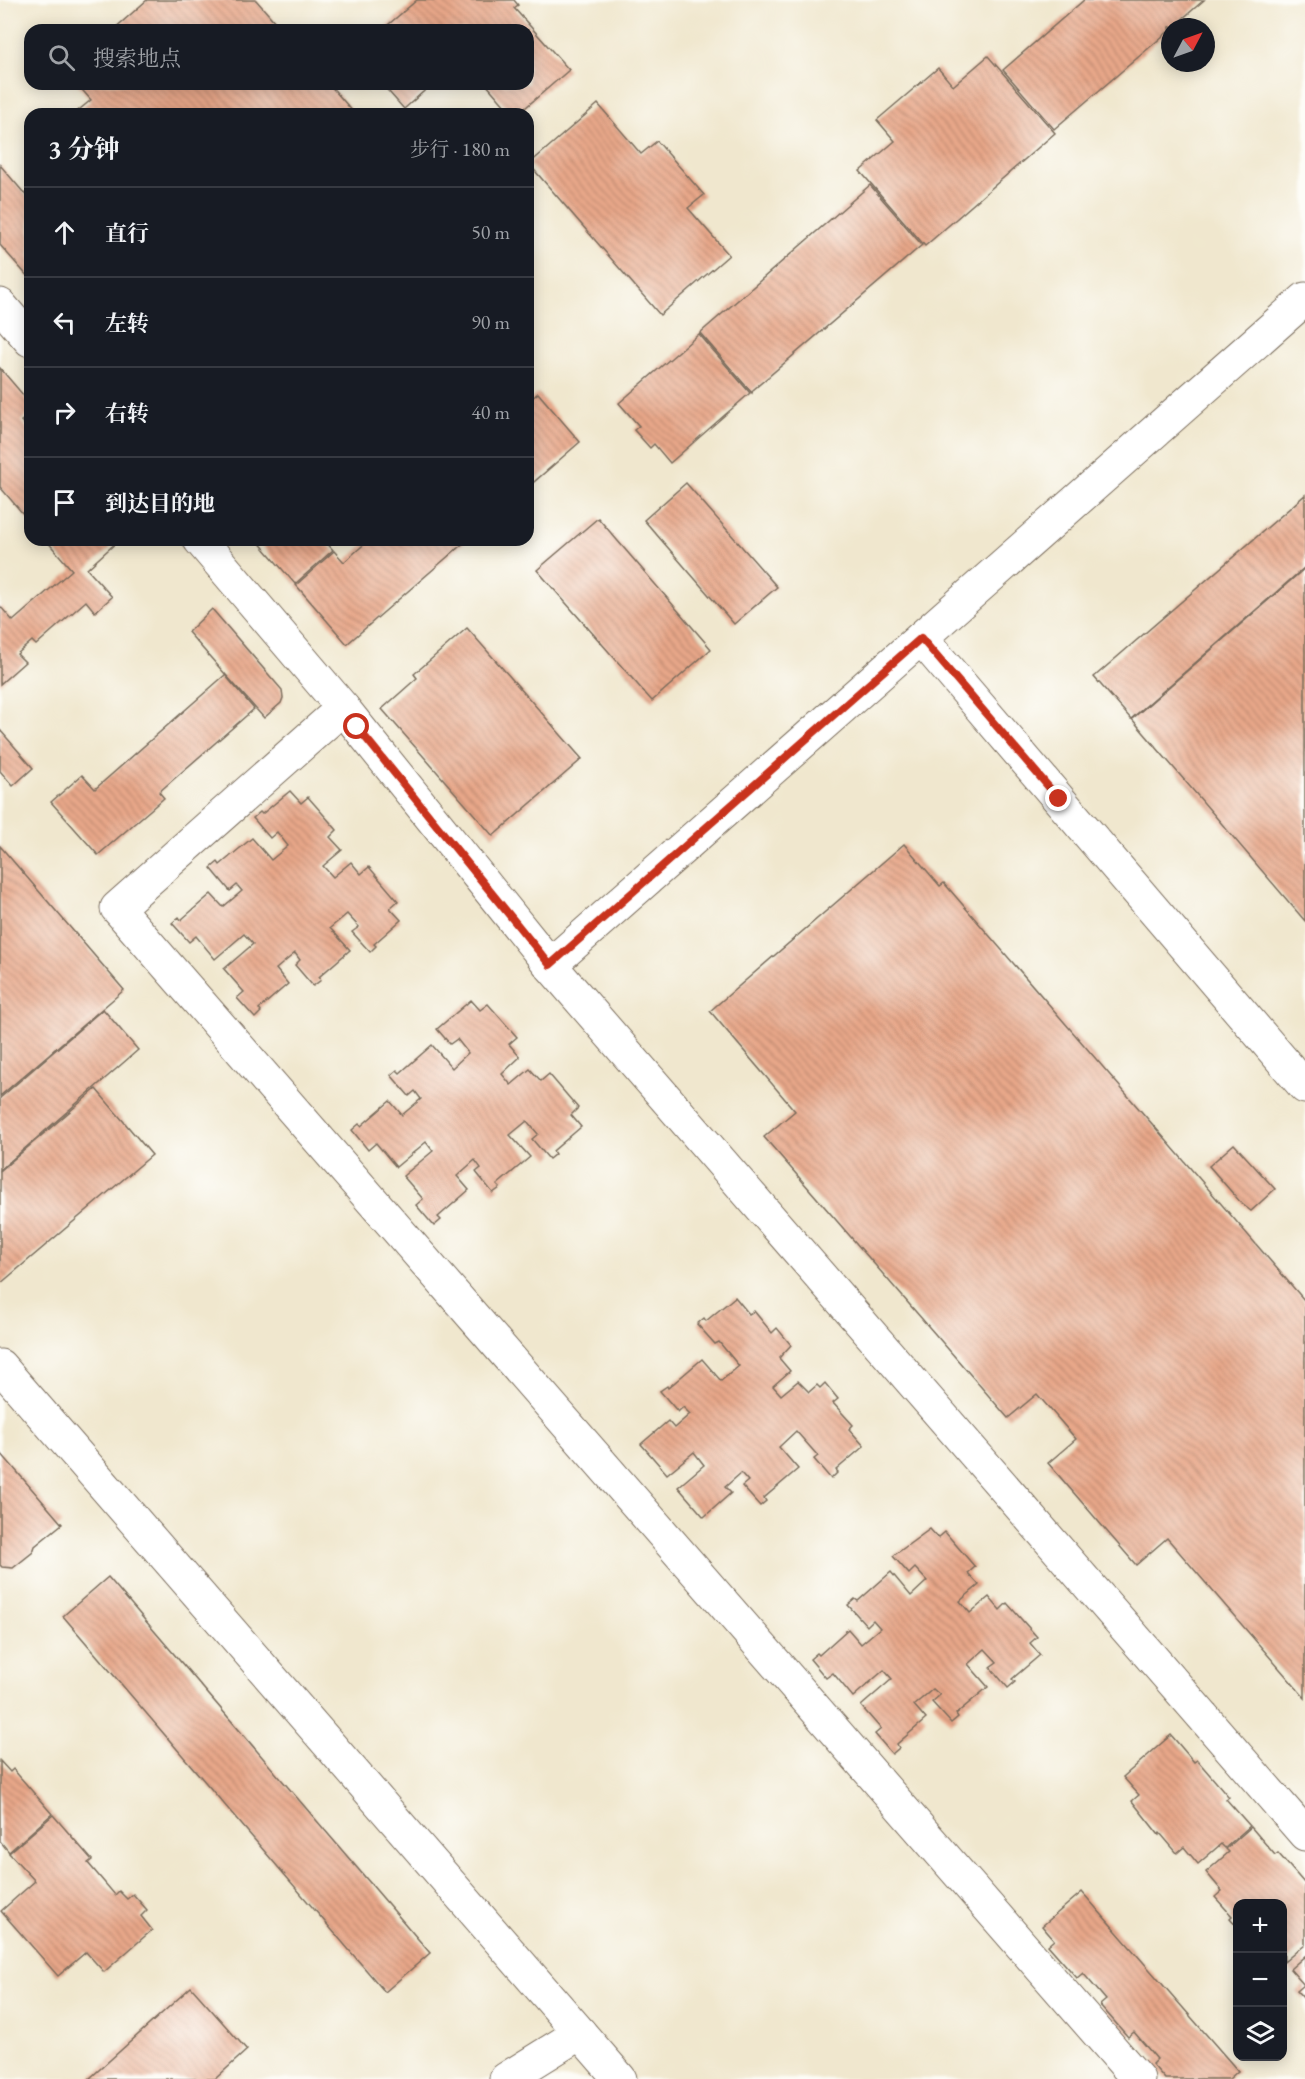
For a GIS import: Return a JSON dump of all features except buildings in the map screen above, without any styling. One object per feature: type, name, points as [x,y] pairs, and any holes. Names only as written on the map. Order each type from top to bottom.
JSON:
[{"type":"street","points":[[550,965],[1305,299]]},
{"type":"street","points":[[0,305],[24,333]]},
{"type":"street","points":[[205,546],[343,708],[550,965],[1305,1834]]},
{"type":"street","points":[[921,638],[1305,1087]]},
{"type":"street","points":[[343,708],[117,908],[1138,2079]]},
{"type":"street","points":[[0,1366],[620,2079]]},
{"type":"street","points":[[506,2079],[580,2033]]},
{"type":"route","points":[[357,727],[550,965],[921,638],[1059,799]]}]
